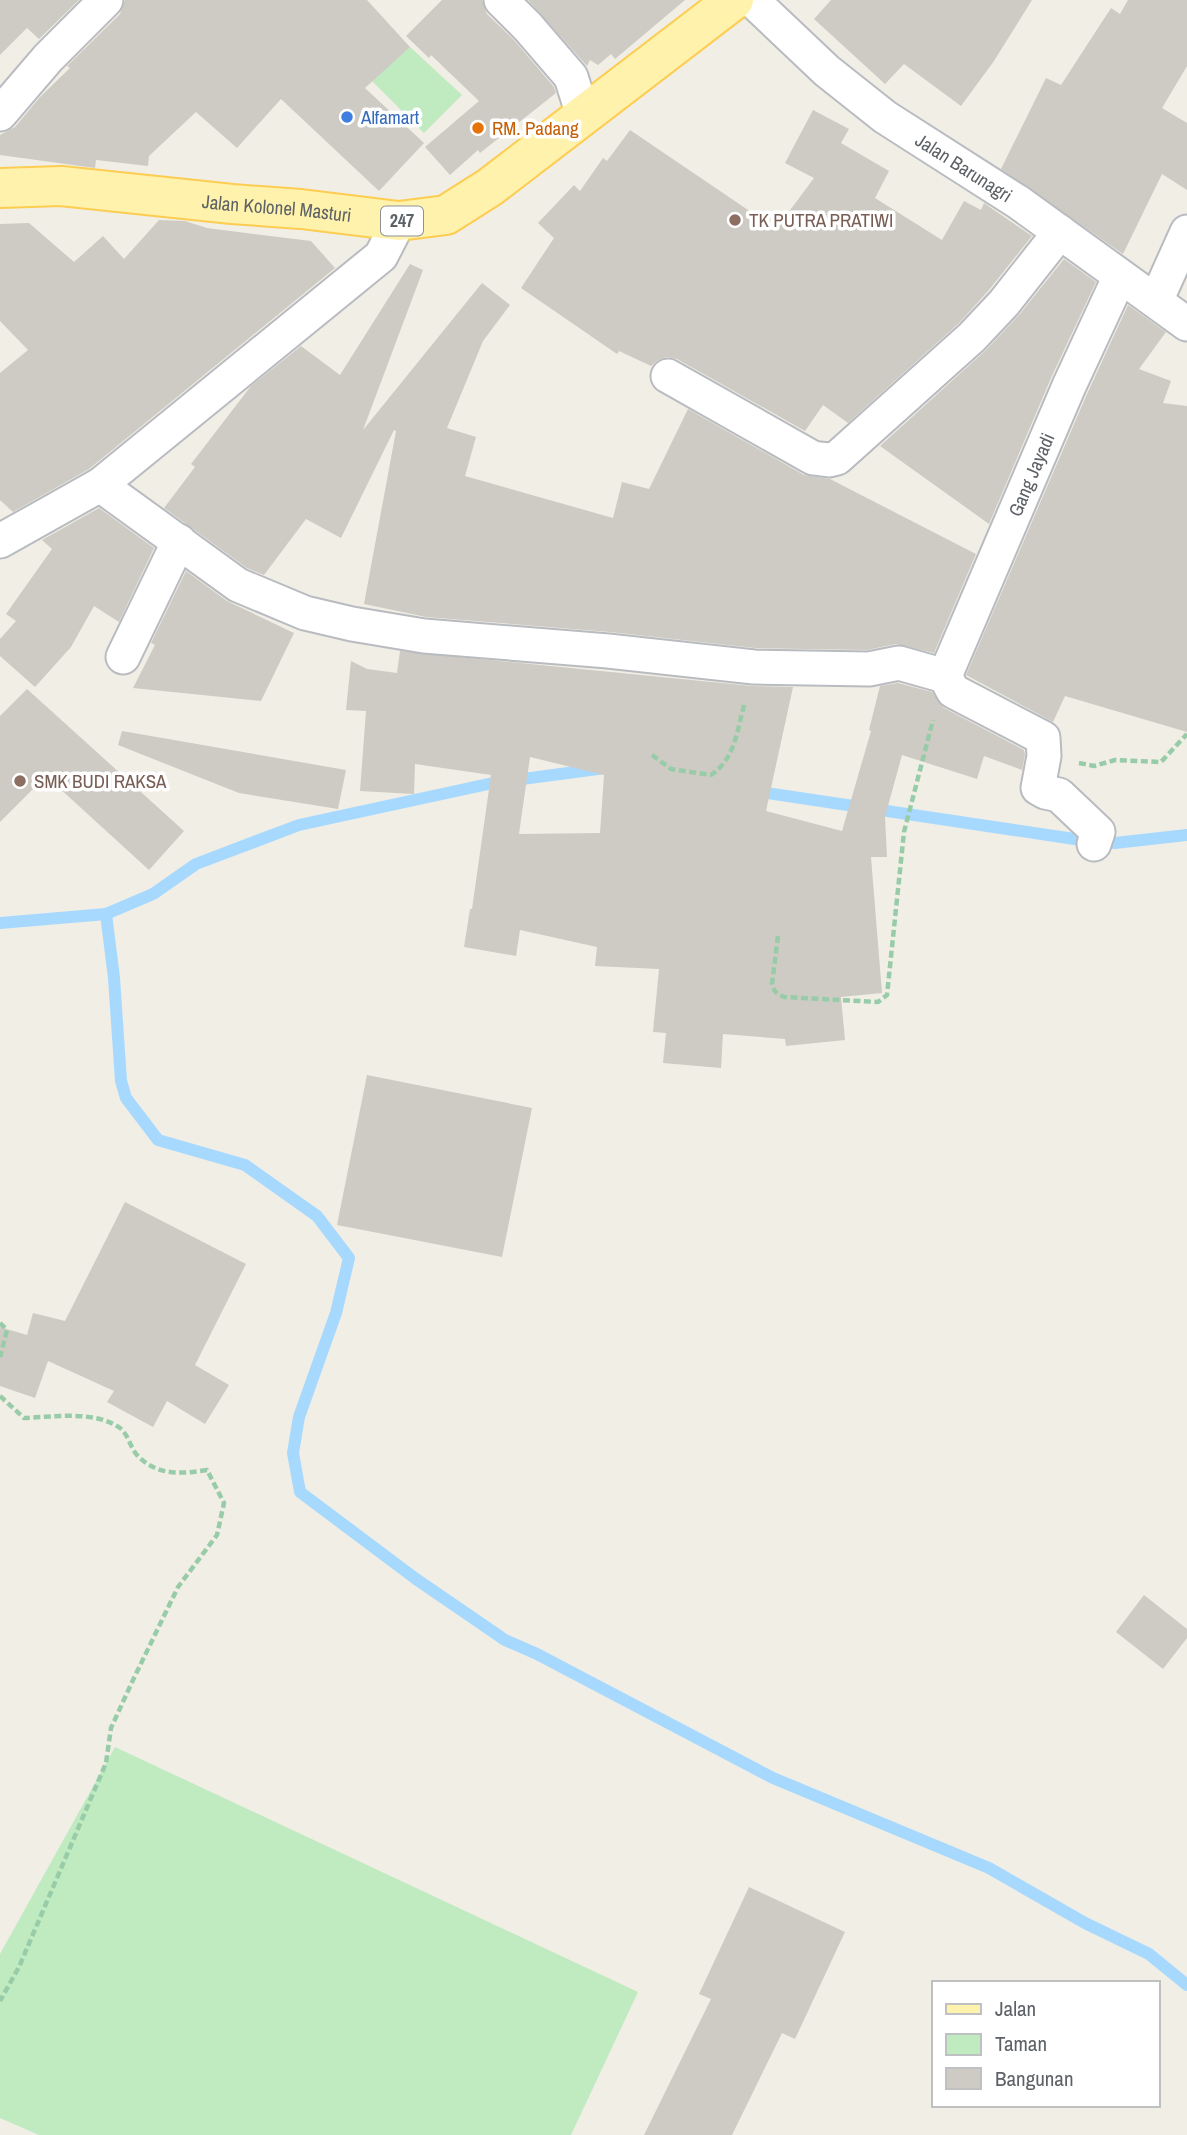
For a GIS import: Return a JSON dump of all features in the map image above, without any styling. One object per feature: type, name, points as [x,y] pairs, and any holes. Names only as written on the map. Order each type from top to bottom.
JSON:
[{"type":"main road","name":"Jalan Kolonel Masturi","points":[[0,188],[61,186],[399,221],[446,215],[490,187],[734,0]]},
{"type":"street","points":[[0,114],[48,58],[106,0]]},
{"type":"street","points":[[501,0],[571,77],[583,115]]},
{"type":"street","name":"Jalan Barunagri","points":[[752,0],[827,71],[885,117],[1018,202],[1187,324]]},
{"type":"street","points":[[0,541],[100,485],[381,256],[399,221]]},
{"type":"street","points":[[668,376],[813,458],[836,458],[972,337],[1004,303],[1060,232]]},
{"type":"street","points":[[1156,301],[1187,232]]},
{"type":"street","name":"Gang Jayadi","points":[[945,676],[1069,386],[1120,276]]},
{"type":"street","points":[[100,485],[238,585],[305,612],[352,624],[424,635],[608,650],[754,667],[869,669],[899,663],[945,676],[953,691],[1043,738],[1044,756],[1038,788],[1059,795],[1098,832],[1094,844]]},
{"type":"street","points":[[123,657],[179,541]]},
{"type":"path","points":[[652,755],[671,769],[679,771],[711,775],[724,766],[730,754],[754,667]]},
{"type":"path","points":[[778,936],[772,984],[778,995],[878,1002],[887,995],[904,832],[945,676]]},
{"type":"path","points":[[1044,756],[1094,766],[1115,760],[1161,762],[1187,734]]},
{"type":"path","points":[[0,1323],[7,1330],[0,1357]]},
{"type":"path","points":[[0,1396],[24,1418],[87,1415],[121,1428],[136,1455],[150,1466],[177,1475],[207,1469],[224,1503],[216,1535],[178,1587],[111,1728],[106,1763],[19,1967],[0,2000]]},
{"type":"green space","points":[[410,47],[462,95],[424,133],[371,80]]},
{"type":"green space","points":[[115,1747],[638,1992],[571,2135],[39,2135],[0,2118],[0,1954]]},
{"type":"building","points":[[0,0],[79,0],[39,39],[27,28],[0,55]]},
{"type":"building","points":[[125,0],[367,0],[410,47],[365,88],[424,143],[379,191],[281,99],[237,148],[196,112],[149,156],[148,166],[96,160],[95,168],[0,155],[0,135],[15,127],[40,97],[70,68],[67,66],[120,14]]},
{"type":"building","points":[[442,0],[482,0],[487,14],[514,40],[554,87],[556,93],[480,153],[478,150],[450,175],[425,147],[479,101],[431,55],[429,58],[406,36]]},
{"type":"building","points":[[528,0],[685,0],[615,59],[611,54],[598,65],[590,60],[587,66]]},
{"type":"building","points":[[831,0],[1032,0],[994,61],[961,106],[904,64],[885,84],[814,19]]},
{"type":"building","points":[[1128,0],[1187,0],[1187,66],[1162,108],[1187,123],[1187,190],[1162,174],[1123,254],[1001,169],[1046,78],[1061,85],[1111,8],[1120,14]]},
{"type":"building","points":[[813,110],[849,129],[841,143],[889,171],[875,198],[942,240],[964,201],[981,210],[984,203],[1032,236],[959,323],[848,423],[823,405],[805,431],[677,359],[667,357],[651,366],[619,351],[617,354],[521,288],[554,238],[538,223],[574,185],[580,191],[603,158],[607,161],[630,130],[776,229],[814,178],[785,163]]},
{"type":"building","points":[[159,220],[185,221],[207,228],[311,241],[335,268],[89,469],[13,512],[0,500],[0,373],[28,350],[0,321],[0,224],[29,223],[74,262],[103,236],[124,259]]},
{"type":"building","points":[[1064,259],[1096,282],[1051,378],[989,524],[880,446],[986,350],[1019,315]]},
{"type":"building","points":[[410,264],[423,270],[363,430],[482,283],[510,305],[483,341],[447,428],[476,437],[465,476],[613,518],[622,482],[649,489],[688,409],[804,475],[830,479],[976,554],[934,653],[896,644],[867,650],[755,648],[610,632],[426,617],[364,604],[396,431],[394,430],[341,538],[306,519],[264,575],[247,568],[164,508],[195,467],[191,464],[251,386],[301,346],[340,375]]},
{"type":"building","points":[[1128,305],[1166,332],[1139,369],[1171,381],[1163,403],[1187,406],[1187,732],[1065,696],[1053,722],[966,675]]},
{"type":"building","points":[[99,508],[154,548],[119,622],[94,606],[71,647],[35,687],[0,656],[0,639],[16,621],[6,614],[52,549],[42,540]]},
{"type":"building","points":[[186,571],[227,601],[294,633],[261,701],[133,688],[155,645],[151,643]]},
{"type":"building","points":[[400,651],[752,686],[793,687],[766,811],[842,831],[871,731],[869,730],[880,686],[898,683],[932,692],[944,708],[1024,750],[1025,755],[1022,770],[984,756],[977,779],[902,755],[885,817],[887,857],[871,857],[882,993],[841,997],[845,1040],[786,1046],[785,1039],[723,1034],[721,1068],[663,1063],[666,1033],[653,1032],[659,969],[595,966],[597,947],[520,930],[516,956],[464,947],[491,775],[415,764],[414,794],[360,791],[366,711],[346,710],[351,661],[367,669],[397,673]],"holes":[[[530,757],[604,775],[600,833],[519,834]]]},
{"type":"building","points":[[27,689],[184,831],[149,870],[46,776],[0,822],[0,716]]},
{"type":"building","points":[[122,731],[346,770],[338,809],[239,793],[118,745]]},
{"type":"building","points":[[367,1075],[532,1108],[502,1257],[337,1225]]},
{"type":"building","points":[[125,1202],[246,1264],[195,1365],[229,1385],[205,1424],[167,1401],[153,1427],[107,1402],[114,1391],[48,1361],[35,1398],[0,1386],[0,1327],[27,1335],[33,1313],[65,1321]]},
{"type":"building","points":[[1144,1595],[1187,1629],[1187,1638],[1163,1669],[1116,1632]]},
{"type":"building","points":[[749,1887],[845,1932],[795,2039],[782,2033],[732,2135],[644,2135],[711,1999],[699,1994]]},
{"type":"waterway","points":[[0,923],[106,914],[153,894],[196,864],[299,825],[493,783],[605,768]]},
{"type":"waterway","points":[[754,791],[1081,840],[1115,843],[1187,835]]},
{"type":"waterway","points":[[106,914],[114,978],[121,1081],[126,1098],[158,1140],[245,1165],[317,1216],[349,1258],[336,1313],[299,1417],[293,1453],[300,1492],[416,1579],[505,1640],[537,1654],[773,1778],[989,1868],[1085,1923],[1149,1954],[1187,1985]]},
{"type":"place","name":"Alfamart","points":[[347,117]]},
{"type":"place","name":"RM. Padang","points":[[478,128]]},
{"type":"place","name":"TK PUTRA PRATIWI","points":[[735,220]]},
{"type":"place","name":"SMK BUDI RAKSA","points":[[20,781]]}]
